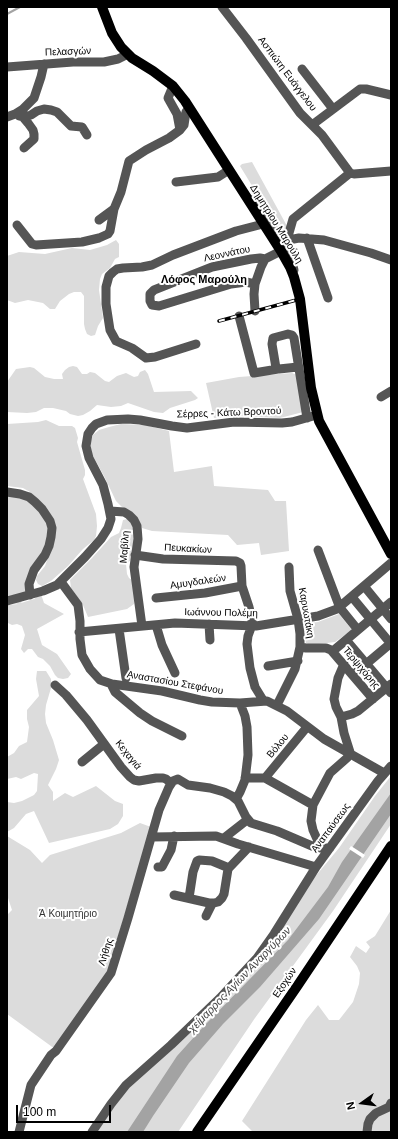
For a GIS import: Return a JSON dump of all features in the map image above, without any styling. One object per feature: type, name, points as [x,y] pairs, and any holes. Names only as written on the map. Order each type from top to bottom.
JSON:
[{"type":"main road","name":"Δημητρίου Μαρούλη","points":[[102,7],[115,38],[121,47],[128,54],[173,86],[178,92],[281,252],[294,277],[300,299],[310,382],[312,417],[328,438],[390,548]]},
{"type":"main road","name":"Εξοχών","points":[[197,1132],[391,846]]},
{"type":"street","name":"Ασπιώτη Ευάγγελου","points":[[222,7],[300,113],[325,139],[350,173]]},
{"type":"street","name":"Πελασγών","points":[[7,67],[73,62],[104,62],[118,60],[128,54]]},
{"type":"street","points":[[15,116],[34,98],[44,64]]},
{"type":"street","points":[[302,69],[333,109]]},
{"type":"street","points":[[173,86],[168,98],[177,114],[180,130]]},
{"type":"street","points":[[312,125],[357,90],[362,88],[391,95]]},
{"type":"street","points":[[18,225],[32,244],[36,246],[82,242],[100,238],[109,233],[114,209],[121,194],[130,160],[169,138],[180,130],[184,125],[186,111],[189,108]]},
{"type":"street","points":[[15,116],[31,115],[44,109],[51,110],[57,112],[71,126],[82,127],[87,135]]},
{"type":"street","points":[[15,116],[28,123],[33,130],[34,139],[24,148]]},
{"type":"street","points":[[176,182],[218,177],[229,170]]},
{"type":"street","points":[[283,241],[289,233],[293,219],[350,173],[391,171],[391,179]]},
{"type":"street","points":[[246,198],[252,200],[258,206],[283,241],[294,266],[294,277]]},
{"type":"street","points":[[99,220],[114,209]]},
{"type":"street","points":[[196,344],[155,357],[146,358],[132,348],[116,341],[110,330],[106,308],[106,287],[109,276],[117,269],[152,265],[173,255],[215,239],[263,224]]},
{"type":"street","points":[[283,241],[296,238],[331,241],[391,260]]},
{"type":"street","points":[[307,238],[328,298]]},
{"type":"street","name":"Λεοννάτου","points":[[255,284],[246,282],[231,284],[159,306],[152,305],[149,299],[150,294],[154,290],[212,266],[251,259],[265,259],[281,252]]},
{"type":"street","name":"Λεοννάτου","points":[[255,311],[255,284],[265,259]]},
{"type":"street","points":[[239,316],[254,373],[298,367]]},
{"type":"street","points":[[278,369],[275,367],[272,339],[274,337],[288,334],[292,335],[294,339],[298,367],[312,417]]},
{"type":"street","points":[[381,397],[391,391]]},
{"type":"street","name":"Σέρρες - Κάτω Βροντού","points":[[7,601],[48,589],[61,582],[104,535],[108,528],[110,523],[110,511],[103,485],[89,458],[86,446],[86,438],[90,430],[102,421],[116,418],[134,419],[187,428],[234,422],[282,423],[312,417]]},
{"type":"street","points":[[7,492],[29,497],[42,509],[52,528],[49,546],[34,570],[29,584],[30,594]]},
{"type":"street","name":"Μαβίλη","points":[[110,511],[126,513],[136,522],[138,535],[134,567],[142,626]]},
{"type":"street","points":[[318,550],[340,607],[358,630]]},
{"type":"street","name":"Πευκακίων","points":[[135,555],[163,559],[236,561],[239,562],[241,566],[242,586]]},
{"type":"street","name":"Ιωάννου Πολέμη","points":[[79,632],[175,623],[251,626],[326,614],[340,607],[391,562]]},
{"type":"street","name":"Καρυωτάκη","points":[[277,705],[298,661],[300,647],[298,619],[290,591],[289,568]]},
{"type":"street","name":"Αναστασίου Στεφάνου","points":[[61,582],[78,605],[80,621],[79,632],[85,662],[102,681],[111,684],[162,691],[205,701],[240,703],[263,700],[268,701],[277,705],[322,737],[384,773]]},
{"type":"street","points":[[242,586],[251,613],[251,626],[247,644],[250,668],[255,687],[263,700]]},
{"type":"street","name":"Αμυγδαλεών","points":[[156,598],[205,593],[242,586]]},
{"type":"street","points":[[364,586],[391,619]]},
{"type":"street","points":[[352,596],[391,643],[353,675]]},
{"type":"street","points":[[300,647],[326,648],[333,651],[391,602]]},
{"type":"street","points":[[209,624],[210,640]]},
{"type":"street","points":[[156,625],[162,645],[174,673]]},
{"type":"street","points":[[119,629],[126,678]]},
{"type":"street","points":[[341,717],[358,711],[389,688],[346,640]]},
{"type":"street","name":"Τερψιχόρης","points":[[333,651],[373,699]]},
{"type":"street","points":[[268,666],[298,661]]},
{"type":"street","points":[[326,848],[312,830],[313,805],[330,773],[347,758],[350,753],[341,717],[336,707],[334,697],[339,674],[344,664]]},
{"type":"street","points":[[111,684],[115,692],[140,713],[159,725],[182,736]]},
{"type":"street","name":"Κεχαγιά","points":[[55,685],[70,699],[123,770],[134,780],[143,781],[161,778],[166,779],[171,783],[178,779],[188,785],[206,787],[229,794],[236,799]]},
{"type":"street","points":[[240,703],[245,716],[248,734],[248,755],[245,778],[236,799],[240,804],[247,820],[251,823],[277,831],[310,845],[326,848]]},
{"type":"street","name":"Βόλου","points":[[265,778],[307,727]]},
{"type":"street","points":[[82,762],[104,744]]},
{"type":"street","name":"Αναπαύσεως","points":[[152,837],[212,835],[316,867],[326,848],[391,766]]},
{"type":"street","points":[[245,778],[265,778],[313,805]]},
{"type":"street","name":"Λήθης","points":[[19,1132],[32,1085],[51,1055],[56,1051],[111,973],[162,803],[171,783]]},
{"type":"street","points":[[224,838],[247,820]]},
{"type":"street","points":[[158,867],[162,867],[171,850],[174,836]]},
{"type":"street","points":[[174,894],[212,904],[218,902],[223,896],[229,868],[249,847]]},
{"type":"street","points":[[189,898],[196,861],[212,861],[229,868]]},
{"type":"street","points":[[92,1132],[110,1104],[126,1085],[171,1045],[220,998],[257,958],[274,934],[316,867]]},
{"type":"street","points":[[206,916],[212,904]]},
{"type":"street","points":[[367,1132],[370,1119],[389,1107],[391,1103]]},
{"type":"green space","points":[[252,162],[287,226],[286,231],[281,230],[271,217],[240,166],[242,164]]},
{"type":"green space","points":[[116,240],[119,244],[119,257],[115,259],[110,268],[102,274],[100,279],[99,290],[103,318],[95,335],[91,336],[87,334],[85,329],[84,296],[81,292],[69,294],[60,301],[55,309],[50,309],[43,303],[28,300],[15,303],[7,300],[7,256],[19,252],[45,254],[72,248],[90,250],[107,245]]},
{"type":"green space","points":[[73,366],[77,367],[82,374],[87,374],[90,372],[95,373],[105,381],[109,382],[117,376],[126,373],[134,377],[138,376],[140,372],[145,370],[148,374],[154,392],[191,391],[198,398],[170,408],[163,413],[154,412],[128,403],[121,406],[111,407],[97,405],[90,411],[78,416],[53,408],[44,408],[36,412],[27,413],[7,412],[7,382],[16,369],[30,367],[34,368],[45,377],[63,379],[62,374],[65,370]]},
{"type":"green space","points":[[292,373],[297,375],[303,412],[280,418],[239,416],[214,418],[206,383],[239,377]]},
{"type":"green space","points":[[46,420],[59,426],[72,426],[75,428],[78,438],[77,442],[85,470],[83,479],[96,514],[97,526],[94,540],[83,549],[68,566],[51,581],[42,586],[38,584],[36,580],[37,576],[45,566],[54,541],[21,603],[34,599],[41,594],[44,603],[64,614],[37,629],[42,645],[57,654],[71,674],[68,678],[63,679],[58,678],[50,666],[43,659],[38,657],[32,649],[28,649],[24,653],[21,649],[25,635],[22,626],[17,624],[12,625],[7,621],[7,605],[18,604],[7,602],[7,493],[30,492],[23,488],[7,486],[7,424]]},
{"type":"green space","points":[[121,424],[145,425],[169,431],[174,472],[212,466],[214,486],[268,490],[275,501],[286,501],[289,551],[261,555],[259,543],[237,545],[228,535],[152,531],[142,528],[140,523],[128,510],[116,501],[92,454],[90,442],[93,435],[99,430]]},
{"type":"green space","points":[[127,519],[134,527],[131,533],[135,537],[131,560],[126,564],[127,574],[132,580],[135,601],[134,604],[127,609],[88,617],[83,605],[71,588],[70,580],[111,537],[119,533],[123,520]]},
{"type":"green space","points":[[339,614],[352,630],[335,642],[310,645],[306,643],[303,624],[318,622]]},
{"type":"green space","points":[[37,671],[46,671],[51,679],[51,688],[45,714],[46,723],[59,760],[48,785],[53,792],[53,801],[65,793],[73,797],[96,786],[115,801],[123,804],[123,816],[118,824],[110,829],[49,843],[34,811],[26,814],[14,828],[7,832],[7,802],[14,803],[22,801],[34,795],[37,791],[38,774],[34,773],[21,779],[16,777],[7,779],[7,757],[14,753],[19,746],[27,742],[29,727],[27,710],[39,696],[36,679]]},
{"type":"green space","points":[[391,776],[391,824],[333,911],[255,1018],[178,1132],[95,1132],[126,1089],[229,992],[314,878],[339,848],[375,796]]},
{"type":"green space","name":"Ά Κοιμητήριο","points":[[140,823],[151,827],[107,973],[55,1049],[7,1014],[7,915],[12,910],[7,895],[7,836],[30,850],[42,863],[50,855],[121,833]]},
{"type":"green space","points":[[391,910],[391,1132],[253,1132],[242,1121],[306,1020],[318,1005],[329,1020],[339,1020],[353,1002],[359,984],[360,973],[350,957],[356,946],[366,953],[370,947],[366,942],[375,936]]},
{"type":"shaded area","points":[[391,793],[391,814],[319,919],[260,987],[223,1024],[189,1063],[143,1132],[127,1132],[177,1056],[204,1026],[288,940],[328,887],[342,862]]},
{"type":"pier","points":[[351,846],[365,855],[363,858],[349,849]]},
{"type":"waterway","points":[[7,14],[20,7]]},
{"type":"railway","points":[[219,321],[300,299]]},
{"type":"district","name":"Λόφος Μαρούλη","points":[[204,280]]},
{"type":"water label","name":"χείμαρρος Αγίων Αναργύρων","points":[[240,980]]}]
